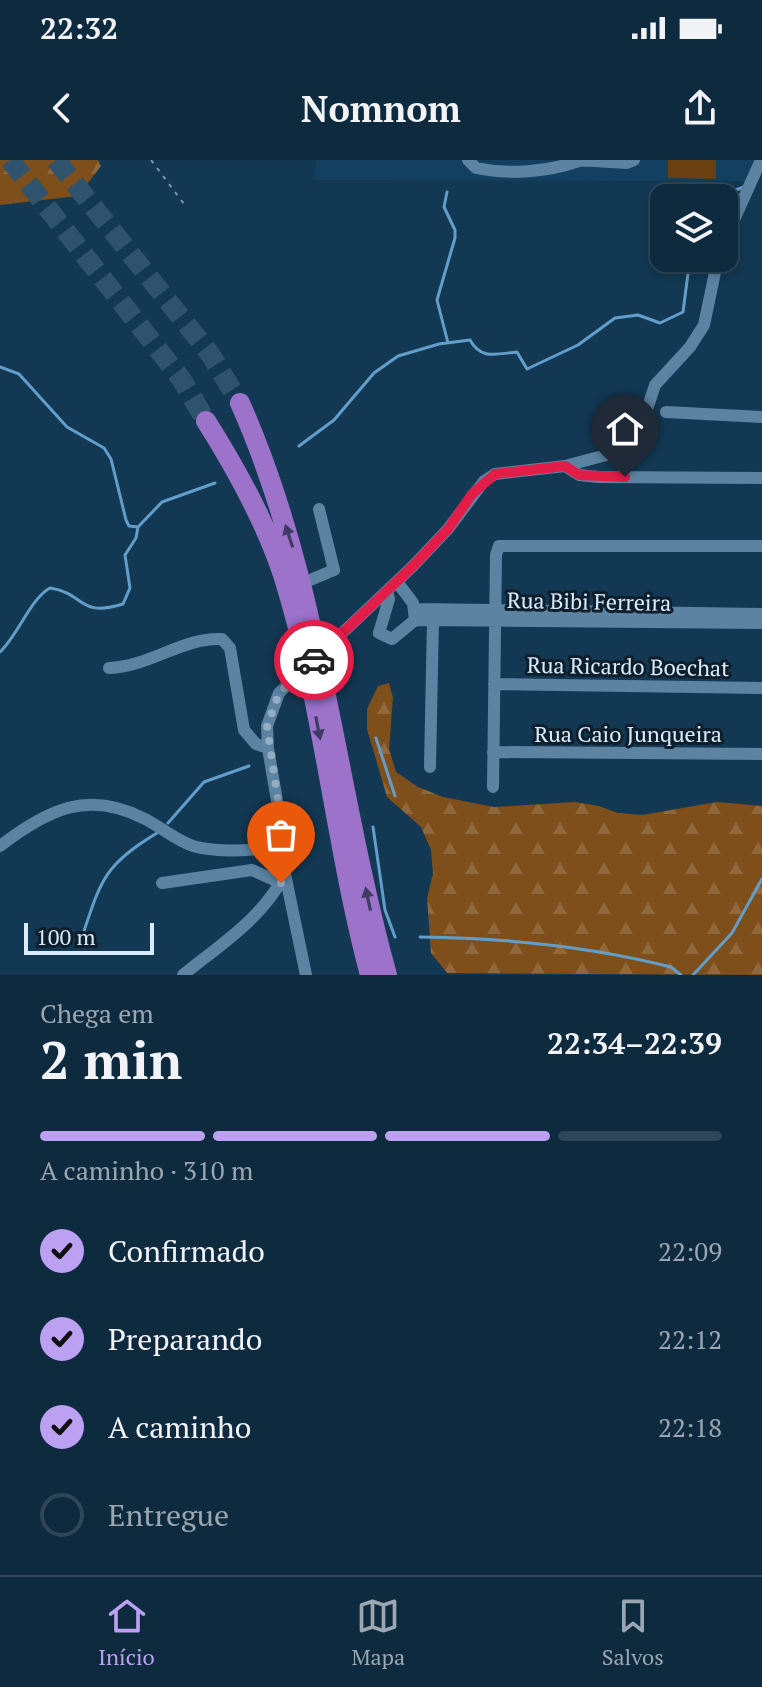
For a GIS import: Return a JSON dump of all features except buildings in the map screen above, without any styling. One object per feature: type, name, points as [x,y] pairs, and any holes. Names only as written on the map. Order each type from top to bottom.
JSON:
[{"type":"highway","points":[[240,403],[268,469],[303,583],[387,975]]},
{"type":"highway","points":[[206,421],[241,480],[270,541],[294,613],[370,975]]},
{"type":"street","points":[[468,160],[476,168],[499,171],[540,170],[578,161],[634,160]]},
{"type":"street","points":[[738,207],[756,161]]},
{"type":"street","points":[[306,975],[283,878],[285,848],[268,748],[270,710],[286,686],[387,592],[448,529],[484,481],[495,474],[516,469],[565,466],[610,454],[638,437],[655,385],[690,347],[704,325],[715,272]]},
{"type":"street","points":[[666,412],[762,417]]},
{"type":"street","points":[[565,466],[579,475],[598,477],[762,478]]},
{"type":"street","points":[[241,480],[268,469]]},
{"type":"street","points":[[303,583],[334,570],[319,509]]},
{"type":"street","points":[[493,787],[499,546],[762,546]]},
{"type":"street","points":[[387,592],[389,599],[379,633],[392,639],[415,615],[397,582]]},
{"type":"street","name":"Rua Bibi Ferreira","points":[[415,615],[682,617],[762,614]]},
{"type":"street","name":"Rua Bibi Ferreira","points":[[415,615],[433,620],[495,615]]},
{"type":"street","name":"Rua Bibi Ferreira","points":[[682,617],[762,623]]},
{"type":"street","points":[[430,767],[433,620]]},
{"type":"street","points":[[109,668],[138,664],[202,640],[222,639],[230,648],[244,730],[256,744],[268,748]]},
{"type":"street","name":"Rua Ricardo Boechat","points":[[494,684],[762,688]]},
{"type":"street","name":"Rua Caio Junqueira","points":[[493,752],[762,754]]},
{"type":"street","points":[[0,846],[44,816],[94,803],[142,817],[192,846],[238,850],[285,848]]},
{"type":"street","points":[[162,883],[252,870],[283,878]]},
{"type":"street","points":[[183,975],[251,920],[283,878]]},
{"type":"path","points":[[151,160],[184,204]]},
{"type":"shaded area","points":[[316,160],[758,160],[749,181],[313,180]]},
{"type":"shaded area","points":[[668,160],[716,160],[716,179],[668,178]]},
{"type":"green space","points":[[0,160],[98,160],[101,166],[78,196],[0,205]]},
{"type":"green space","points":[[389,683],[393,698],[389,749],[396,772],[418,787],[443,797],[494,807],[575,802],[618,813],[642,815],[717,802],[762,806],[762,975],[447,973],[431,953],[427,898],[433,874],[431,850],[421,827],[387,797],[367,729],[367,709],[378,686]]},
{"type":"waterway","points":[[738,189],[744,187]]},
{"type":"waterway","points":[[447,192],[444,207],[455,230],[455,238],[437,300],[448,343]]},
{"type":"waterway","points":[[299,446],[334,420],[374,373],[398,356],[439,344],[470,340],[484,353],[517,352],[527,369],[578,345],[615,318],[638,315],[660,323],[683,312],[688,272]]},
{"type":"waterway","points":[[0,367],[19,374],[67,427],[104,448],[111,459],[126,520],[129,526],[138,527]]},
{"type":"waterway","points":[[0,652],[37,600],[50,588],[98,608],[123,604],[130,588],[125,555],[136,538],[138,527],[162,502],[215,483]]},
{"type":"waterway","points":[[376,738],[395,796]]},
{"type":"waterway","points":[[168,823],[204,782],[249,766]]},
{"type":"waterway","points":[[373,827],[385,910],[395,937]]},
{"type":"waterway","points":[[82,937],[94,901],[107,876],[126,855],[157,833]]},
{"type":"waterway","points":[[693,975],[732,933],[762,879]]},
{"type":"waterway","points":[[420,937],[515,941],[578,949],[671,967],[681,975]]},
{"type":"tunnel","points":[[10,160],[182,380],[206,421]]},
{"type":"tunnel","points":[[56,160],[210,354],[240,403]]},
{"type":"way so far","points":[[281,883],[285,874],[285,848],[267,726],[270,710],[279,693],[314,660]]},
{"type":"route","points":[[314,660],[413,566],[448,529],[472,494],[495,474],[516,469],[565,466],[579,475],[625,477]]}]
